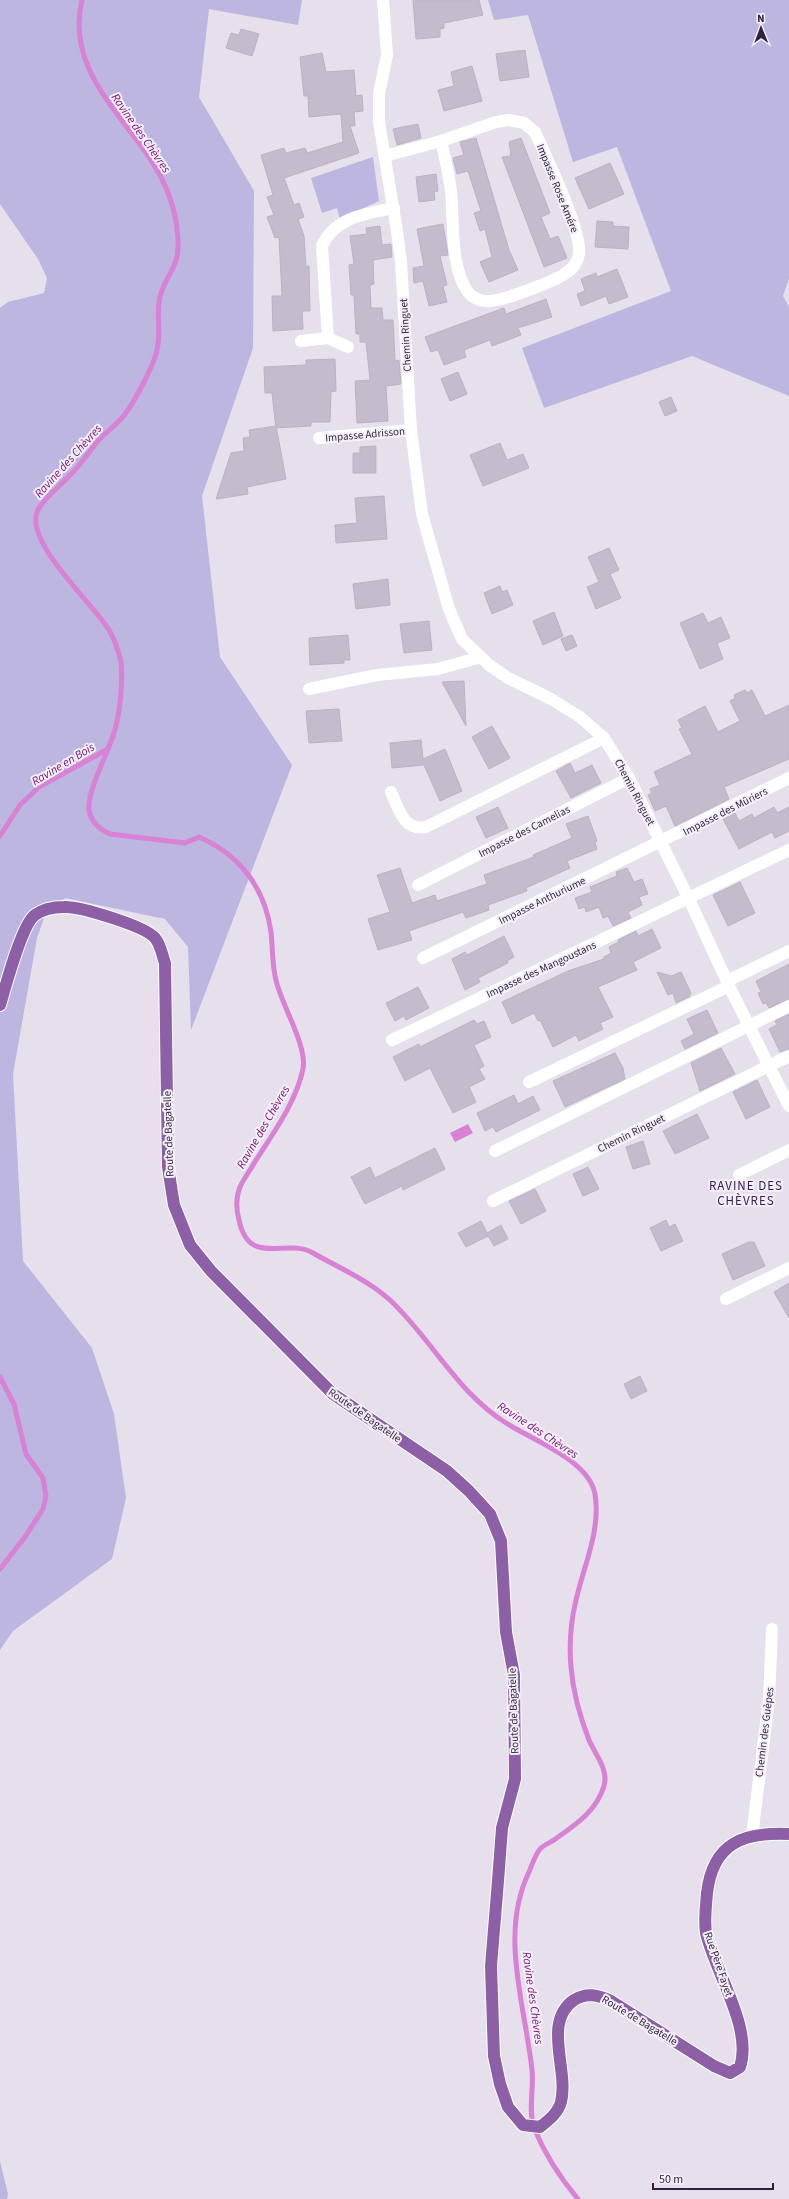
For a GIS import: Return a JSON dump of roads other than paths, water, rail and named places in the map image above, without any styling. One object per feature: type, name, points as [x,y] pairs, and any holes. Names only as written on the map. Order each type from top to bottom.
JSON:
[{"type":"main road","name":"Route de Bagatelle","points":[[0,1005],[16,952],[33,915],[46,909],[65,906],[126,922],[141,928],[155,937],[165,963],[168,1168],[174,1205],[190,1245],[212,1271],[333,1394],[447,1472],[490,1514],[501,1541],[506,1632],[514,1675],[515,1779],[502,1828],[491,1966],[494,2056],[500,2084],[508,2107],[523,2125],[540,2127],[559,2110],[563,2085],[558,2036],[559,2018],[568,2004],[581,1996],[598,1995],[690,2050]]},
{"type":"main road","name":"Rue Père Fayet","points":[[690,2050],[714,2066],[730,2073],[740,2067],[744,2055],[736,2014],[706,1933],[705,1909],[708,1886],[721,1853],[730,1844],[752,1836],[789,1834]]},
{"type":"street","name":"Chemin Ringuet","points":[[383,0],[387,55],[379,94],[379,122],[394,208],[401,262],[411,430],[422,514],[449,610],[462,639],[481,657],[508,678],[551,699],[580,717],[604,738],[629,778],[689,899],[728,984],[789,1106]]},
{"type":"street","name":"Impasse Rose Amére","points":[[385,156],[441,141],[496,122],[509,120],[524,123],[535,132],[580,244],[579,256],[574,266],[567,273],[552,280],[500,299],[484,300],[469,294],[462,282],[456,253],[448,169],[441,141]]},
{"type":"street","points":[[328,338],[322,246],[328,234],[344,222],[394,208]]},
{"type":"street","points":[[301,341],[328,338],[348,347]]},
{"type":"street","name":"Impasse Adrisson","points":[[318,438],[411,430]]},
{"type":"street","points":[[309,689],[377,675],[438,669],[481,657]]},
{"type":"street","points":[[390,792],[410,826],[417,828],[426,827],[604,738]]},
{"type":"street","name":"Impasse des Camelias","points":[[418,885],[629,778]]},
{"type":"street","name":"Impasse des Mûriers","points":[[661,843],[789,778]]},
{"type":"street","name":"Impasse Anthuriume","points":[[423,958],[661,843]]},
{"type":"street","name":"Impasse des Mangoustans","points":[[392,1040],[789,850]]},
{"type":"street","points":[[529,1082],[728,984],[789,951]]},
{"type":"street","points":[[495,1151],[789,1006]]},
{"type":"street","name":"Chemin Ringuet","points":[[493,1201],[789,1056]]},
{"type":"street","points":[[739,1175],[789,1150]]},
{"type":"street","points":[[726,1299],[789,1268]]},
{"type":"street","name":"Chemin des Guèpes","points":[[752,1836],[769,1699],[772,1629]]},
{"type":"waterway","name":"Ravine des Chèvres","points":[[82,0],[79,24],[81,46],[88,67],[110,105],[151,160],[159,174],[172,205],[176,221],[178,242],[178,253],[175,263],[160,296],[159,338],[157,350],[144,383],[122,418],[98,441],[76,468],[42,504],[37,512],[36,525],[41,540],[62,572],[109,630],[116,644],[121,662],[122,671],[118,717],[114,733],[91,793],[89,802],[90,814],[96,825],[110,834],[185,843],[199,837],[214,844],[238,863],[256,887],[263,901],[271,932],[274,969],[277,983],[299,1041],[302,1051],[303,1069],[300,1082],[289,1107],[240,1187],[237,1199],[237,1212],[244,1235],[251,1243],[260,1247],[302,1249],[313,1253],[374,1287],[406,1316],[473,1396],[506,1423],[558,1452],[571,1461],[591,1482],[595,1494],[596,1521],[591,1547],[574,1608],[570,1659],[577,1704],[589,1740],[601,1762],[605,1774],[604,1786],[596,1803],[590,1811],[577,1823],[540,1849],[537,1854],[520,1896],[516,1920],[515,1945],[520,1995],[532,2070],[532,2121],[548,2156],[559,2174],[578,2199]]},
{"type":"waterway","name":"Ravine en Bois","points":[[0,836],[20,805],[39,787],[108,749]]},
{"type":"waterway","name":"Ravine en Bois","points":[[0,1377],[14,1404],[26,1454],[43,1478],[46,1496],[43,1509],[25,1537],[0,1569]]},
{"type":"district","name":"RAVINE DES CHÈVRES","points":[[746,1192]]}]
